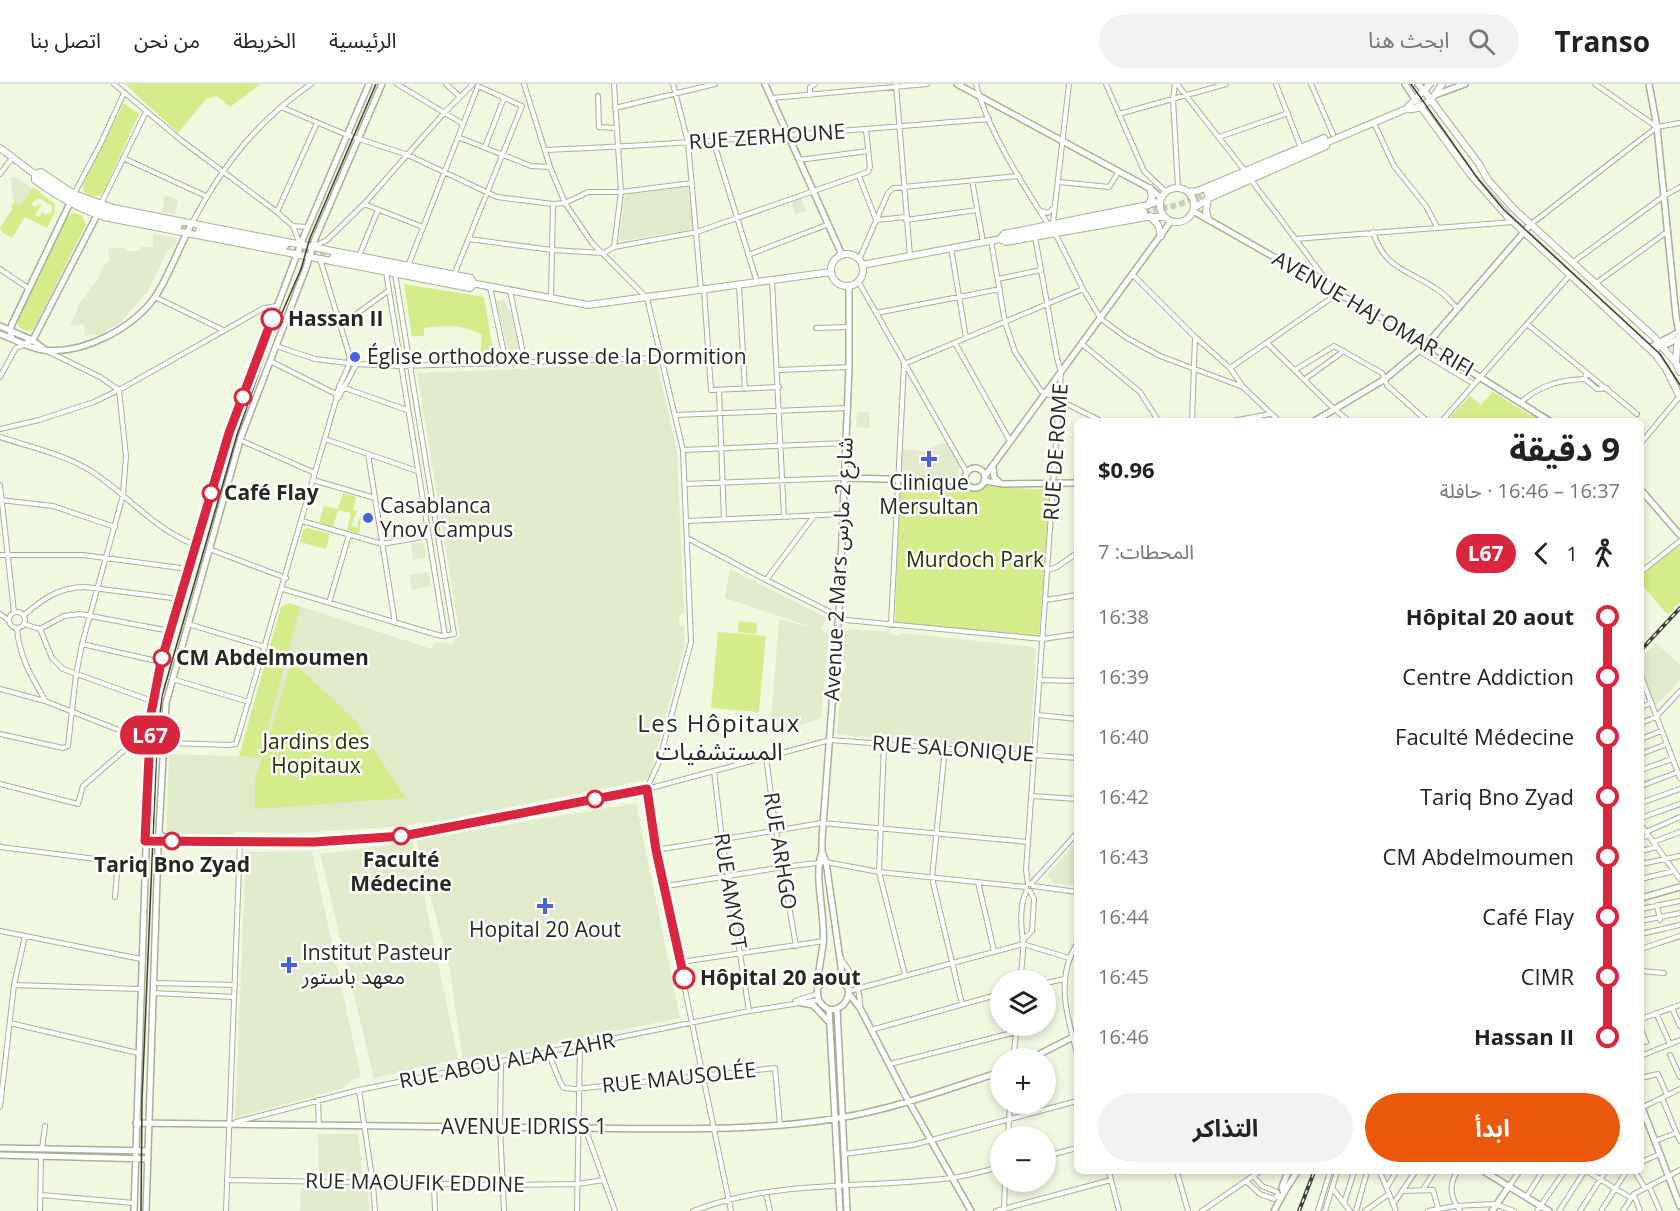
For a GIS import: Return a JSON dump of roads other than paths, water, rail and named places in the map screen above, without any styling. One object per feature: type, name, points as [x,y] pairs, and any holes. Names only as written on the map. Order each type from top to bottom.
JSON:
[{"type":"main road","points":[[1000,239],[1004,234],[1148,205],[1161,199],[1166,192],[1178,188],[1188,192],[1197,191],[1301,148],[1406,109],[1425,92],[1430,84]]},
{"type":"main road","points":[[1406,109],[1414,110],[1421,107],[1433,97],[1442,84]]},
{"type":"main road","points":[[1425,92],[1433,97],[1488,180],[1531,224],[1662,345],[1680,372]]},
{"type":"main road","points":[[1415,99],[1470,174],[1512,222],[1651,350],[1662,363],[1680,397]]},
{"type":"main road","points":[[1207,196],[1250,180],[1339,140],[1337,135]]},
{"type":"main road","points":[[1000,239],[1006,242],[1150,216],[1180,222],[1186,220],[1207,196],[1337,135]]},
{"type":"main road","points":[[0,148],[65,194],[87,205],[112,213],[179,226]]},
{"type":"main road","points":[[35,174],[41,172],[74,194],[101,204],[454,275],[471,279],[474,284]]},
{"type":"main road","points":[[35,174],[35,180],[70,203],[97,215],[470,288],[474,284]]},
{"type":"main road","points":[[1148,205],[1152,198],[1150,188]]},
{"type":"main road","points":[[1188,192],[1194,200],[1194,209]]},
{"type":"main road","points":[[1207,196],[1208,219]]},
{"type":"main road","points":[[1161,199],[1160,209],[1164,217]]},
{"type":"main road","points":[[860,263],[910,256],[1143,212]]},
{"type":"main road","points":[[1150,216],[1158,225],[1161,236]]},
{"type":"main road","points":[[199,230],[285,246]]},
{"type":"main road","points":[[842,255],[853,256],[860,263],[862,274],[858,281],[849,285],[836,282],[831,272],[833,262],[842,255]]},
{"type":"main road","points":[[333,257],[588,305],[831,272]]},
{"type":"main road","points":[[1676,363],[1680,334]]},
{"type":"street","points":[[114,84],[182,141],[277,212],[293,226],[300,245]]},
{"type":"street","points":[[0,326],[32,340],[45,350],[93,343],[128,324],[155,297],[187,232],[223,170],[246,141],[281,107],[311,84]]},
{"type":"street","points":[[134,1211],[144,865],[152,701],[161,662],[229,433],[307,227],[369,84]]},
{"type":"street","points":[[146,1211],[158,841],[166,703],[240,440],[312,248],[382,84]]},
{"type":"street","points":[[397,84],[463,124]]},
{"type":"street","points":[[447,84],[460,98]]},
{"type":"street","points":[[524,84],[550,167],[565,203],[586,234],[647,298],[683,450],[688,538],[690,649],[659,762],[647,789],[656,850],[681,962],[730,1211]]},
{"type":"street","points":[[614,84],[621,192],[614,247]]},
{"type":"street","points":[[673,84],[688,142],[711,389],[779,387]]},
{"type":"street","points":[[615,108],[715,84]]},
{"type":"street","points":[[765,84],[842,255]]},
{"type":"street","points":[[772,98],[810,96],[895,85],[927,84]]},
{"type":"street","points":[[957,84],[1150,188],[1161,199]]},
{"type":"street","points":[[976,84],[989,119],[1019,176],[1039,210],[1051,225]]},
{"type":"street","points":[[1051,225],[1059,182],[1069,84]]},
{"type":"street","points":[[1106,84],[1144,171],[1166,192]]},
{"type":"street","points":[[1176,84],[1245,171]]},
{"type":"street","points":[[1176,84],[1173,99],[1178,188]]},
{"type":"street","points":[[1119,114],[1226,84]]},
{"type":"street","points":[[1276,84],[1301,148]]},
{"type":"street","points":[[1311,84],[1337,135]]},
{"type":"street","points":[[1405,84],[1415,99]]},
{"type":"street","points":[[1418,84],[1425,92]]},
{"type":"street","points":[[1595,84],[1657,127]]},
{"type":"street","points":[[1648,84],[1657,127],[1668,232],[1677,290],[1680,334],[1651,350]]},
{"type":"street","points":[[312,248],[327,240],[364,204],[444,113],[476,85]]},
{"type":"street","points":[[476,85],[522,106],[530,104]]},
{"type":"street","points":[[408,266],[476,85]]},
{"type":"street","points":[[810,96],[812,85]]},
{"type":"street","points":[[895,85],[910,256]]},
{"type":"street","points":[[1433,97],[1461,85]]},
{"type":"street","points":[[74,194],[124,93]]},
{"type":"street","points":[[598,96],[599,127],[616,128]]},
{"type":"street","points":[[485,147],[504,98]]},
{"type":"street","points":[[454,275],[522,106]]},
{"type":"street","points":[[281,107],[347,135],[408,155],[487,194],[513,200],[565,203],[588,192],[621,192],[692,183]]},
{"type":"street","points":[[101,204],[146,112]]},
{"type":"street","points":[[1219,138],[1288,113]]},
{"type":"street","name":"RUE ZERHOUNE","points":[[545,150],[866,130],[989,119]]},
{"type":"street","points":[[1373,122],[1394,166],[1426,206],[1437,227]]},
{"type":"street","points":[[277,212],[317,123]]},
{"type":"street","points":[[1320,418],[1385,379],[1419,351],[1531,224],[1657,127],[1680,123]]},
{"type":"street","points":[[469,239],[552,250],[604,253],[614,247],[697,232],[869,171],[866,130]]},
{"type":"street","points":[[458,137],[531,166],[550,167]]},
{"type":"street","points":[[712,140],[757,282]]},
{"type":"street","points":[[799,160],[868,151]]},
{"type":"street","points":[[0,174],[12,157]]},
{"type":"street","points":[[123,158],[207,196]]},
{"type":"street","points":[[1059,182],[1109,187],[1113,184],[1119,171]]},
{"type":"street","points":[[859,176],[876,220]]},
{"type":"street","points":[[860,263],[887,195],[893,188],[1019,176]]},
{"type":"street","points":[[972,180],[983,242]]},
{"type":"street","points":[[1230,368],[1336,293],[1250,180]]},
{"type":"street","points":[[1573,262],[1664,196],[1680,187]]},
{"type":"street","points":[[16,348],[10,330],[70,203]]},
{"type":"street","points":[[364,204],[423,227]]},
{"type":"street","points":[[551,299],[553,204]]},
{"type":"street","points":[[1039,210],[1048,213],[1055,207]]},
{"type":"street","name":"AVENUE HAJ OMAR RIFI","points":[[1194,209],[1480,376],[1545,418]]},
{"type":"street","points":[[359,257],[378,210]]},
{"type":"street","points":[[876,220],[906,219],[977,210]]},
{"type":"street","points":[[0,377],[16,348],[32,340],[97,215]]},
{"type":"street","points":[[685,484],[845,478],[966,481],[974,487],[980,486],[1010,441],[1171,221]]},
{"type":"street","points":[[1295,239],[1512,222]]},
{"type":"street","points":[[748,255],[829,223]]},
{"type":"street","points":[[293,226],[307,227]]},
{"type":"street","points":[[1373,232],[1380,251],[1394,265],[1434,287],[1457,308]]},
{"type":"street","points":[[1596,283],[1668,232]]},
{"type":"street","points":[[1055,233],[1083,290],[1101,319],[1145,349],[1243,387]]},
{"type":"street","name":"RUE DE ROME","points":[[1029,887],[1026,870],[1061,372],[1035,237]]},
{"type":"street","points":[[991,241],[1005,322],[1015,352],[1036,385],[1046,394],[1095,418]]},
{"type":"street","points":[[951,248],[966,338]]},
{"type":"street","points":[[0,688],[45,701],[150,741],[235,745],[283,589],[336,400],[350,363],[320,259]]},
{"type":"street","points":[[0,269],[28,288]]},
{"type":"street","points":[[998,279],[1041,270]]},
{"type":"street","points":[[386,272],[445,636]]},
{"type":"street","points":[[283,589],[434,634],[445,636],[454,634],[395,274]]},
{"type":"street","points":[[1133,275],[1195,337],[1230,368],[1243,387],[1276,418]]},
{"type":"street","points":[[1445,418],[1570,275]]},
{"type":"street","points":[[772,280],[784,516]]},
{"type":"street","points":[[858,281],[967,473],[966,481]]},
{"type":"street","points":[[739,285],[745,389]]},
{"type":"street","name":"Avenue 2 Mars شارع 2 مارس","points":[[818,987],[824,941],[823,904],[818,863],[822,852],[822,823],[838,617],[848,408],[849,285]]},
{"type":"street","points":[[490,287],[506,363]]},
{"type":"street","points":[[876,313],[1000,289]]},
{"type":"street","points":[[904,364],[1083,290]]},
{"type":"street","points":[[340,326],[388,291]]},
{"type":"street","points":[[510,291],[525,362]]},
{"type":"street","points":[[155,297],[224,331]]},
{"type":"street","points":[[0,429],[94,402],[264,308],[277,306]]},
{"type":"street","points":[[1527,324],[1637,414]]},
{"type":"street","points":[[816,328],[849,327]]},
{"type":"street","points":[[0,333],[45,350],[100,377],[119,390],[126,456],[123,495],[82,644],[68,746],[63,748],[0,734]]},
{"type":"street","points":[[1192,418],[1195,337]]},
{"type":"street","points":[[955,343],[1010,441]]},
{"type":"street","points":[[1267,343],[1345,418]]},
{"type":"street","points":[[1082,344],[1140,392],[1156,418]]},
{"type":"street","points":[[276,346],[306,357],[356,364],[400,366],[662,358]]},
{"type":"street","points":[[1295,370],[1333,346],[1382,373],[1387,385],[1424,418]]},
{"type":"street","points":[[1305,379],[1344,351]]},
{"type":"street","points":[[1419,351],[1473,384]]},
{"type":"street","points":[[269,360],[338,395]]},
{"type":"street","points":[[341,387],[356,364]]},
{"type":"street","points":[[891,625],[904,364]]},
{"type":"street","points":[[778,370],[849,367]]},
{"type":"street","points":[[1585,379],[1586,372]]},
{"type":"street","points":[[1521,402],[1539,388],[1552,382],[1585,379],[1597,389],[1606,388]]},
{"type":"street","points":[[341,387],[407,410]]},
{"type":"street","points":[[719,390],[724,519]]},
{"type":"street","points":[[1644,439],[1680,397]]},
{"type":"street","points":[[675,415],[848,408]]},
{"type":"street","points":[[1249,418],[1271,414]]},
{"type":"street","points":[[0,437],[66,459],[90,471],[123,495],[147,517],[166,530],[196,545]]},
{"type":"street","points":[[325,439],[417,471]]},
{"type":"street","points":[[240,440],[315,473]]},
{"type":"street","points":[[683,450],[846,443]]},
{"type":"street","points":[[368,454],[395,622]]},
{"type":"street","points":[[993,466],[994,477],[1000,483]]},
{"type":"street","points":[[967,473],[977,468],[982,471],[984,478]]},
{"type":"street","points":[[984,478],[1000,483],[1074,483]]},
{"type":"street","points":[[313,480],[375,498]]},
{"type":"street","points":[[0,484],[14,612]]},
{"type":"street","points":[[1644,493],[1680,535]]},
{"type":"street","points":[[2,500],[53,506],[115,526]]},
{"type":"street","points":[[687,521],[843,514]]},
{"type":"street","points":[[766,580],[814,515]]},
{"type":"street","points":[[302,521],[382,544],[428,536]]},
{"type":"street","points":[[329,603],[348,535]]},
{"type":"street","points":[[688,538],[838,617],[891,625],[1043,639],[1074,634]]},
{"type":"street","points":[[1644,570],[1680,542]]},
{"type":"street","points":[[209,549],[286,578]]},
{"type":"street","points":[[0,555],[61,554],[106,557],[189,569]]},
{"type":"street","points":[[1048,570],[1074,555]]},
{"type":"street","points":[[24,615],[42,600],[72,587],[180,599]]},
{"type":"street","points":[[1046,600],[1074,595]]},
{"type":"street","points":[[440,608],[450,606]]},
{"type":"street","points":[[8,620],[14,612],[24,615]]},
{"type":"street","points":[[0,614],[8,620],[11,626],[17,628],[24,624],[40,629],[64,616],[89,614],[170,631]]},
{"type":"street","points":[[24,615],[24,624]]},
{"type":"street","points":[[188,624],[265,647]]},
{"type":"street","points":[[17,628],[18,643],[25,666],[45,701]]},
{"type":"street","points":[[40,629],[52,658],[63,669],[152,701]]},
{"type":"street","points":[[82,644],[161,662]]},
{"type":"street","points":[[172,679],[249,702]]},
{"type":"street","points":[[1040,680],[1074,681]]},
{"type":"street","points":[[1644,684],[1680,778]]},
{"type":"street","points":[[1644,722],[1656,717],[1680,691]]},
{"type":"street","points":[[1644,706],[1651,703]]},
{"type":"street","points":[[1038,715],[1074,719]]},
{"type":"street","points":[[1644,738],[1661,731]]},
{"type":"street","points":[[125,733],[149,750]]},
{"type":"street","name":"RUE SALONIQUE","points":[[145,841],[314,842],[403,836],[647,789],[830,740],[1074,758]]},
{"type":"street","points":[[0,784],[78,804],[83,786],[135,741]]},
{"type":"street","points":[[884,744],[879,872],[905,975]]},
{"type":"street","points":[[1644,753],[1667,744]]},
{"type":"street","points":[[945,748],[932,878],[962,1004]]},
{"type":"street","name":"RUE ARHGO","points":[[765,757],[796,946]]},
{"type":"street","points":[[1644,769],[1672,759]]},
{"type":"street","name":"RUE AMYOT","points":[[714,771],[722,839],[749,1011]]},
{"type":"street","points":[[1644,785],[1678,772]]},
{"type":"street","points":[[1644,802],[1680,789]]},
{"type":"street","points":[[1032,796],[1074,799]]},
{"type":"street","points":[[1644,817],[1680,804]]},
{"type":"street","points":[[1644,836],[1680,818]]},
{"type":"street","points":[[656,850],[822,823],[1028,843]]},
{"type":"street","points":[[1644,830],[1680,879]]},
{"type":"street","points":[[159,832],[168,841]]},
{"type":"street","points":[[1653,842],[1680,832]]},
{"type":"street","points":[[1021,970],[1023,897],[1029,887],[1074,836]]},
{"type":"street","points":[[226,1211],[240,842]]},
{"type":"street","points":[[0,847],[144,865]]},
{"type":"street","points":[[1644,850],[1657,847]]},
{"type":"street","name":"Avenue 2 Mars شارع 2 مارس","points":[[822,852],[826,862],[843,980]]},
{"type":"street","points":[[1644,863],[1680,856]]},
{"type":"street","points":[[115,897],[118,861]]},
{"type":"street","points":[[663,884],[673,885],[826,862],[879,872],[1074,892]]},
{"type":"street","points":[[1644,878],[1674,871]]},
{"type":"street","points":[[978,882],[994,951]]},
{"type":"street","points":[[665,891],[673,885]]},
{"type":"street","points":[[829,1009],[837,1009],[846,1002],[849,992],[858,988],[1023,942],[1032,931],[1034,898],[1029,887]]},
{"type":"street","points":[[1644,897],[1680,887]]},
{"type":"street","points":[[1644,908],[1680,901]]},
{"type":"street","points":[[1657,905],[1660,918]]},
{"type":"street","points":[[1644,921],[1680,913]]},
{"type":"street","points":[[1644,933],[1680,925]]},
{"type":"street","points":[[0,931],[141,959]]},
{"type":"street","points":[[0,1107],[14,984],[25,936]]},
{"type":"street","points":[[1644,948],[1680,936]]},
{"type":"street","points":[[681,962],[824,941]]},
{"type":"street","points":[[1023,942],[1069,958]]},
{"type":"street","points":[[1074,949],[1069,958],[1064,979],[1066,1009],[1074,1033]]},
{"type":"street","points":[[839,954],[858,988],[860,1008]]},
{"type":"street","points":[[1644,971],[1664,973]]},
{"type":"street","points":[[840,1211],[829,1009],[818,997],[818,987],[827,978],[843,980],[909,1102],[972,1211]]},
{"type":"street","points":[[1056,981],[1064,979]]},
{"type":"street","points":[[153,983],[235,985]]},
{"type":"street","points":[[14,984],[140,990]]},
{"type":"street","points":[[153,993],[234,997]]},
{"type":"street","name":"RUE ABOU ALAA ZAHR","points":[[785,1005],[818,997]]},
{"type":"street","name":"RUE ABOU ALAA ZAHR","points":[[230,1124],[359,1090],[749,1011],[802,1003],[818,997]]},
{"type":"street","points":[[871,1029],[990,997]]},
{"type":"street","points":[[846,1002],[854,1006],[871,1029]]},
{"type":"street","points":[[802,1003],[813,1005],[829,1022]]},
{"type":"street","points":[[1644,1018],[1680,1005]]},
{"type":"street","points":[[1672,1008],[1680,1026]]},
{"type":"street","points":[[837,1009],[847,1211]]},
{"type":"street","points":[[1656,1013],[1670,1044]]},
{"type":"street","points":[[10,1023],[138,1053]]},
{"type":"street","points":[[889,1065],[991,1036]]},
{"type":"street","points":[[1052,1048],[1074,1037]]},
{"type":"street","points":[[1644,1055],[1680,1040]]},
{"type":"street","points":[[577,1211],[581,1128],[580,1046]]},
{"type":"street","points":[[0,1050],[7,1053]]},
{"type":"street","name":"RUE MAUSOLÉE","points":[[548,1052],[564,1088],[775,1068],[780,1125]]},
{"type":"street","points":[[1671,1055],[1680,1077]]},
{"type":"street","points":[[501,1062],[500,1127],[504,1211]]},
{"type":"street","name":"AVENUE IDRISS 1","points":[[136,1123],[581,1128],[712,1128],[780,1125],[842,1118],[909,1102],[990,1075]]},
{"type":"street","points":[[1644,1077],[1659,1075],[1667,1095]]},
{"type":"street","points":[[1644,1106],[1680,1089]]},
{"type":"street","points":[[359,1090],[374,1184],[375,1211]]},
{"type":"street","points":[[1662,1098],[1680,1141]]},
{"type":"street","points":[[318,1100],[319,1126]]},
{"type":"street","points":[[844,1154],[932,1142],[1074,1102]]},
{"type":"street","points":[[1009,1114],[1009,1126]]},
{"type":"street","points":[[1644,1114],[1680,1206]]},
{"type":"street","points":[[1644,1125],[1648,1123]]},
{"type":"street","points":[[42,1149],[45,1126]]},
{"type":"street","points":[[581,1128],[615,1211]]},
{"type":"street","points":[[1655,1141],[1676,1133]]},
{"type":"street","points":[[0,1148],[148,1151]]},
{"type":"street","points":[[1056,1153],[1074,1149]]},
{"type":"street","points":[[1644,1161],[1660,1154]]},
{"type":"street","points":[[0,1155],[148,1159]]},
{"type":"street","points":[[40,1211],[41,1156]]},
{"type":"street","points":[[693,1211],[728,1200],[766,1193],[838,1185],[953,1178],[990,1169]]},
{"type":"street","points":[[1623,1211],[1632,1196],[1680,1170]]},
{"type":"street","points":[[1110,1174],[1119,1211]]},
{"type":"street","points":[[1178,1174],[1188,1211]]},
{"type":"street","points":[[1202,1211],[1256,1174]]},
{"type":"street","points":[[1284,1191],[1282,1187],[1287,1174]]},
{"type":"street","points":[[1274,1211],[1279,1197],[1296,1174]]},
{"type":"street","points":[[1318,1211],[1329,1174]]},
{"type":"street","points":[[1325,1211],[1336,1174]]},
{"type":"street","points":[[1344,1203],[1352,1174]]},
{"type":"street","points":[[1356,1211],[1366,1174]]},
{"type":"street","points":[[1381,1174],[1396,1211]]},
{"type":"street","points":[[1386,1187],[1395,1174]]},
{"type":"street","points":[[1393,1204],[1414,1174]]},
{"type":"street","points":[[1424,1189],[1433,1174]]},
{"type":"street","points":[[1456,1174],[1450,1185],[1455,1206],[1460,1211]]},
{"type":"street","points":[[1494,1174],[1539,1208],[1549,1211]]},
{"type":"street","points":[[1492,1211],[1518,1174]]},
{"type":"street","points":[[1527,1197],[1541,1174]]},
{"type":"street","points":[[1539,1208],[1563,1174]]},
{"type":"street","points":[[1558,1211],[1585,1174]]},
{"type":"street","points":[[1590,1174],[1632,1196],[1640,1211]]},
{"type":"street","points":[[1580,1211],[1604,1174]]},
{"type":"street","points":[[1601,1211],[1625,1174]]},
{"type":"street","points":[[1637,1174],[1647,1187],[1660,1211]]},
{"type":"street","points":[[1253,1176],[1262,1186],[1277,1192],[1279,1197]]},
{"type":"street","name":"RUE MAOUFIK EDDINE","points":[[227,1180],[503,1185],[578,1184],[603,1180]]},
{"type":"street","points":[[996,1211],[1111,1180]]},
{"type":"street","points":[[1246,1181],[1260,1194],[1274,1199],[1279,1197]]},
{"type":"street","points":[[434,1184],[435,1211]]},
{"type":"street","points":[[1332,1188],[1350,1211]]},
{"type":"street","points":[[1402,1191],[1433,1190],[1438,1209]]},
{"type":"street","points":[[1004,1210],[1005,1192]]},
{"type":"street","points":[[766,1193],[770,1211]]},
{"type":"street","points":[[1365,1211],[1389,1194]]},
{"type":"street","points":[[41,1195],[134,1203]]},
{"type":"street","points":[[1428,1211],[1455,1206],[1495,1204],[1514,1211]]},
{"type":"tunnel","points":[[1144,212],[1178,205],[1207,193]]},
{"type":"tunnel","points":[[179,226],[199,230]]},
{"type":"tunnel","points":[[285,246],[333,257]]},
{"type":"tram line","points":[[141,1211],[142,1100],[157,742],[162,696],[237,435],[269,343],[301,269],[310,238],[376,84]]},
{"type":"tram line","points":[[1411,84],[1478,179],[1504,210],[1660,354],[1680,385]]},
{"type":"railway","points":[[1644,647],[1680,608]]},
{"type":"railway","points":[[1299,1211],[1313,1174]]},
{"type":"place","name":"Hassan II","points":[[272,319]]},
{"type":"place","name":"Église orthodoxe russe de la Dormition","points":[[355,357]]},
{"type":"place","name":"Clinique Mersultan","points":[[929,459]]},
{"type":"place","name":"Café Flay","points":[[211,493]]},
{"type":"place","name":"Casablanca Ynov Campus","points":[[368,518]]},
{"type":"place","name":"CM Abdelmoumen","points":[[162,658]]},
{"type":"place","name":"Faculté Médecine","points":[[401,836]]},
{"type":"place","name":"Tariq Bno Zyad","points":[[172,841]]},
{"type":"place","name":"Hopital 20 Aout","points":[[545,906]]},
{"type":"place","name":"Institut Pasteur معهد باستور","points":[[289,965]]},
{"type":"place","name":"Hôpital 20 aout","points":[[684,978]]},
{"type":"district","name":"Les Hôpitaux المستشفيات","points":[[719,738]]},
{"type":"park label","name":"Murdoch Park","points":[[975,560]]},
{"type":"park label","name":"Jardins des Hopitaux","points":[[316,754]]}]
